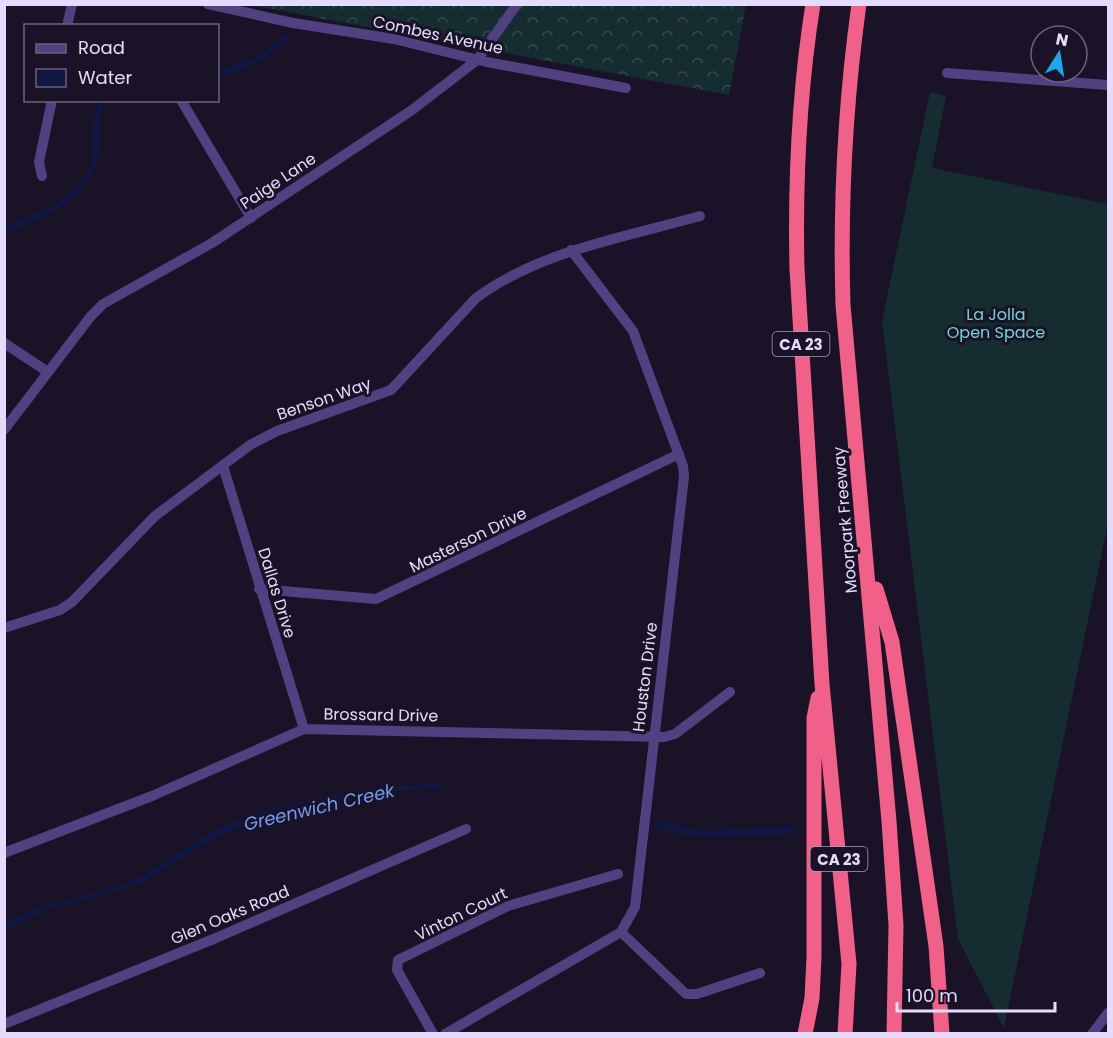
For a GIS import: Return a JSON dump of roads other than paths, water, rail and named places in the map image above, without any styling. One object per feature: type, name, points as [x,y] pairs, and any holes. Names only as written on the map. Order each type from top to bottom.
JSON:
[{"type":"highway","name":"Moorpark Freeway","points":[[813,4],[799,117],[796,201],[797,281],[822,684],[849,964],[845,1034]]},
{"type":"highway","name":"Moorpark Freeway","points":[[859,4],[849,81],[841,237],[843,305],[867,560],[896,925],[894,1034]]},
{"type":"highway","points":[[867,560],[892,642],[936,946],[942,1034]]},
{"type":"highway","points":[[805,1034],[812,998],[814,957],[814,718],[822,684]]},
{"type":"street","points":[[67,24],[72,4]]},
{"type":"street","name":"Combes Avenue","points":[[208,4],[438,48],[477,60],[626,87]]},
{"type":"street","name":"Paige Lane","points":[[4,430],[91,316],[103,304],[212,243],[412,110],[477,60],[517,4]]},
{"type":"street","points":[[946,73],[1108,85]]},
{"type":"street","points":[[42,176],[39,162],[52,102]]},
{"type":"street","points":[[182,102],[251,218]]},
{"type":"street","name":"Benson Way","points":[[4,628],[60,610],[72,602],[155,516],[261,438],[391,390],[476,298],[489,288],[571,250],[700,216]]},
{"type":"street","name":"Houston Drive","points":[[571,250],[633,331],[679,454],[684,477],[635,907],[621,932]]},
{"type":"street","points":[[4,343],[48,372]]},
{"type":"street","name":"Masterson Drive","points":[[259,589],[376,599],[679,454]]},
{"type":"street","name":"Dallas Drive","points":[[223,466],[304,729]]},
{"type":"street","name":"Brossard Drive","points":[[4,853],[153,796],[304,729],[653,737],[675,734],[730,692]]},
{"type":"street","name":"Glen Oaks Road","points":[[4,1024],[216,938],[466,829]]},
{"type":"street","name":"Vinton Court","points":[[433,1034],[398,970],[398,960],[508,906],[618,874]]},
{"type":"street","points":[[445,1034],[621,932],[686,994],[697,994],[760,973]]},
{"type":"street","points":[[1092,1034],[1108,1013]]},
{"type":"water","points":[[288,32],[292,35],[276,50],[248,67],[219,77],[219,71],[254,58]]},
{"type":"water","points":[[100,102],[107,102],[101,120],[94,170],[86,184],[76,196],[63,205],[5,234],[5,227],[48,208],[74,190],[84,179],[90,166],[94,118]]},
{"type":"water","points":[[438,783],[441,789],[410,790],[340,800],[242,826],[209,841],[140,884],[46,910],[5,930],[5,922],[36,909],[114,887],[140,876],[232,822],[289,804],[351,792]]},
{"type":"water","points":[[659,821],[705,831],[794,826],[795,834],[698,838],[658,828]]},
{"type":"park label","name":"La Jolla Open Space","points":[[996,323]]},
{"type":"water label","name":"Greenwich Creek","points":[[319,807]]}]
